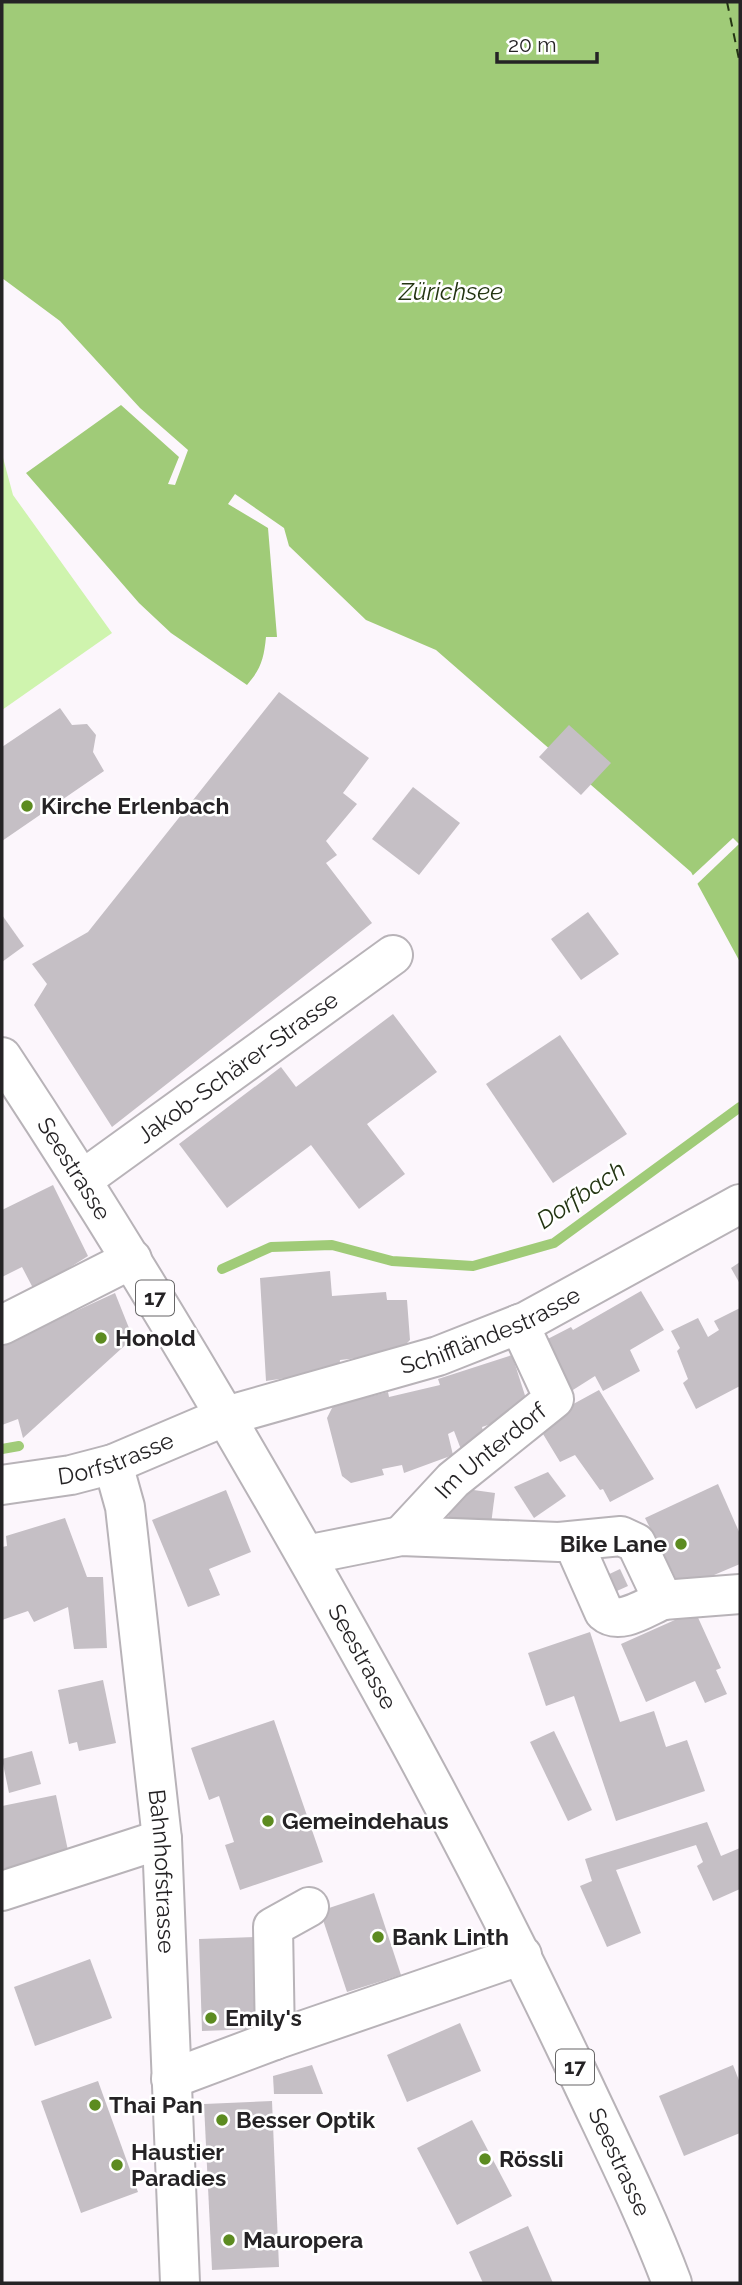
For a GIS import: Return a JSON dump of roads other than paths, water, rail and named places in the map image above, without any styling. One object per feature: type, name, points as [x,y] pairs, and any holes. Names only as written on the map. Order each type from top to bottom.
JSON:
[{"type":"street","name":"Jakob-Schärer-Strasse","points":[[82,1180],[393,955]]},
{"type":"street","name":"Seestrasse","points":[[2,1057],[132,1259],[226,1416],[471,1854],[522,1955],[672,2283]]},
{"type":"street","name":"Schiffländestrasse","points":[[226,1416],[438,1356],[519,1324],[740,1204]]},
{"type":"street","points":[[2,1325],[132,1259]]},
{"type":"street","name":"Im Unterdorf","points":[[401,1536],[453,1480],[554,1399],[519,1324]]},
{"type":"street","name":"Dorfstrasse","points":[[2,1485],[71,1475],[113,1464],[226,1416]]},
{"type":"street","name":"Bahnhofstrasse","points":[[113,1464],[125,1507],[162,1839],[180,2283]]},
{"type":"street","name":"Im Unterdorf","points":[[306,1555],[401,1536],[573,1542],[621,1536],[636,1543],[663,1600]]},
{"type":"street","points":[[573,1542],[604,1612],[610,1617],[621,1618],[663,1600],[740,1594]]},
{"type":"street","points":[[8,1889],[162,1839]]},
{"type":"street","points":[[275,2040],[273,1927],[309,1907]]},
{"type":"street","points":[[171,2079],[275,2040],[522,1955]]},
{"type":"water","name":"Zürichsee","points":[[2,2],[740,2],[740,962],[691,872],[436,650],[366,620],[289,546],[284,528],[235,494],[228,504],[268,528],[277,637],[266,637],[261,663],[247,685],[171,633],[139,603],[26,473],[121,405],[179,457],[168,484],[175,485],[188,450],[140,408],[60,321],[2,278]]},
{"type":"waterway","name":"Dorfbach","points":[[222,1269],[271,1247],[332,1245],[392,1261],[473,1266],[554,1243],[740,1107]]},
{"type":"waterway","name":"Dorfbach","points":[[2,1449],[19,1446]]},
{"type":"place","name":"Kirche Erlenbach","points":[[27,806]]},
{"type":"place","name":"Honold","points":[[101,1338]]},
{"type":"place","name":"Bike Lane","points":[[681,1544]]},
{"type":"place","name":"Gemeindehaus","points":[[268,1821]]},
{"type":"place","name":"Bank Linth","points":[[378,1937]]},
{"type":"place","name":"Emily's","points":[[211,2018]]},
{"type":"place","name":"Thai Pan","points":[[95,2105]]},
{"type":"place","name":"Besser Optik","points":[[222,2120]]},
{"type":"place","name":"Rössli","points":[[485,2159]]},
{"type":"place","name":"Haustier Paradies","points":[[117,2165]]},
{"type":"place","name":"Mauropera","points":[[229,2240]]}]
